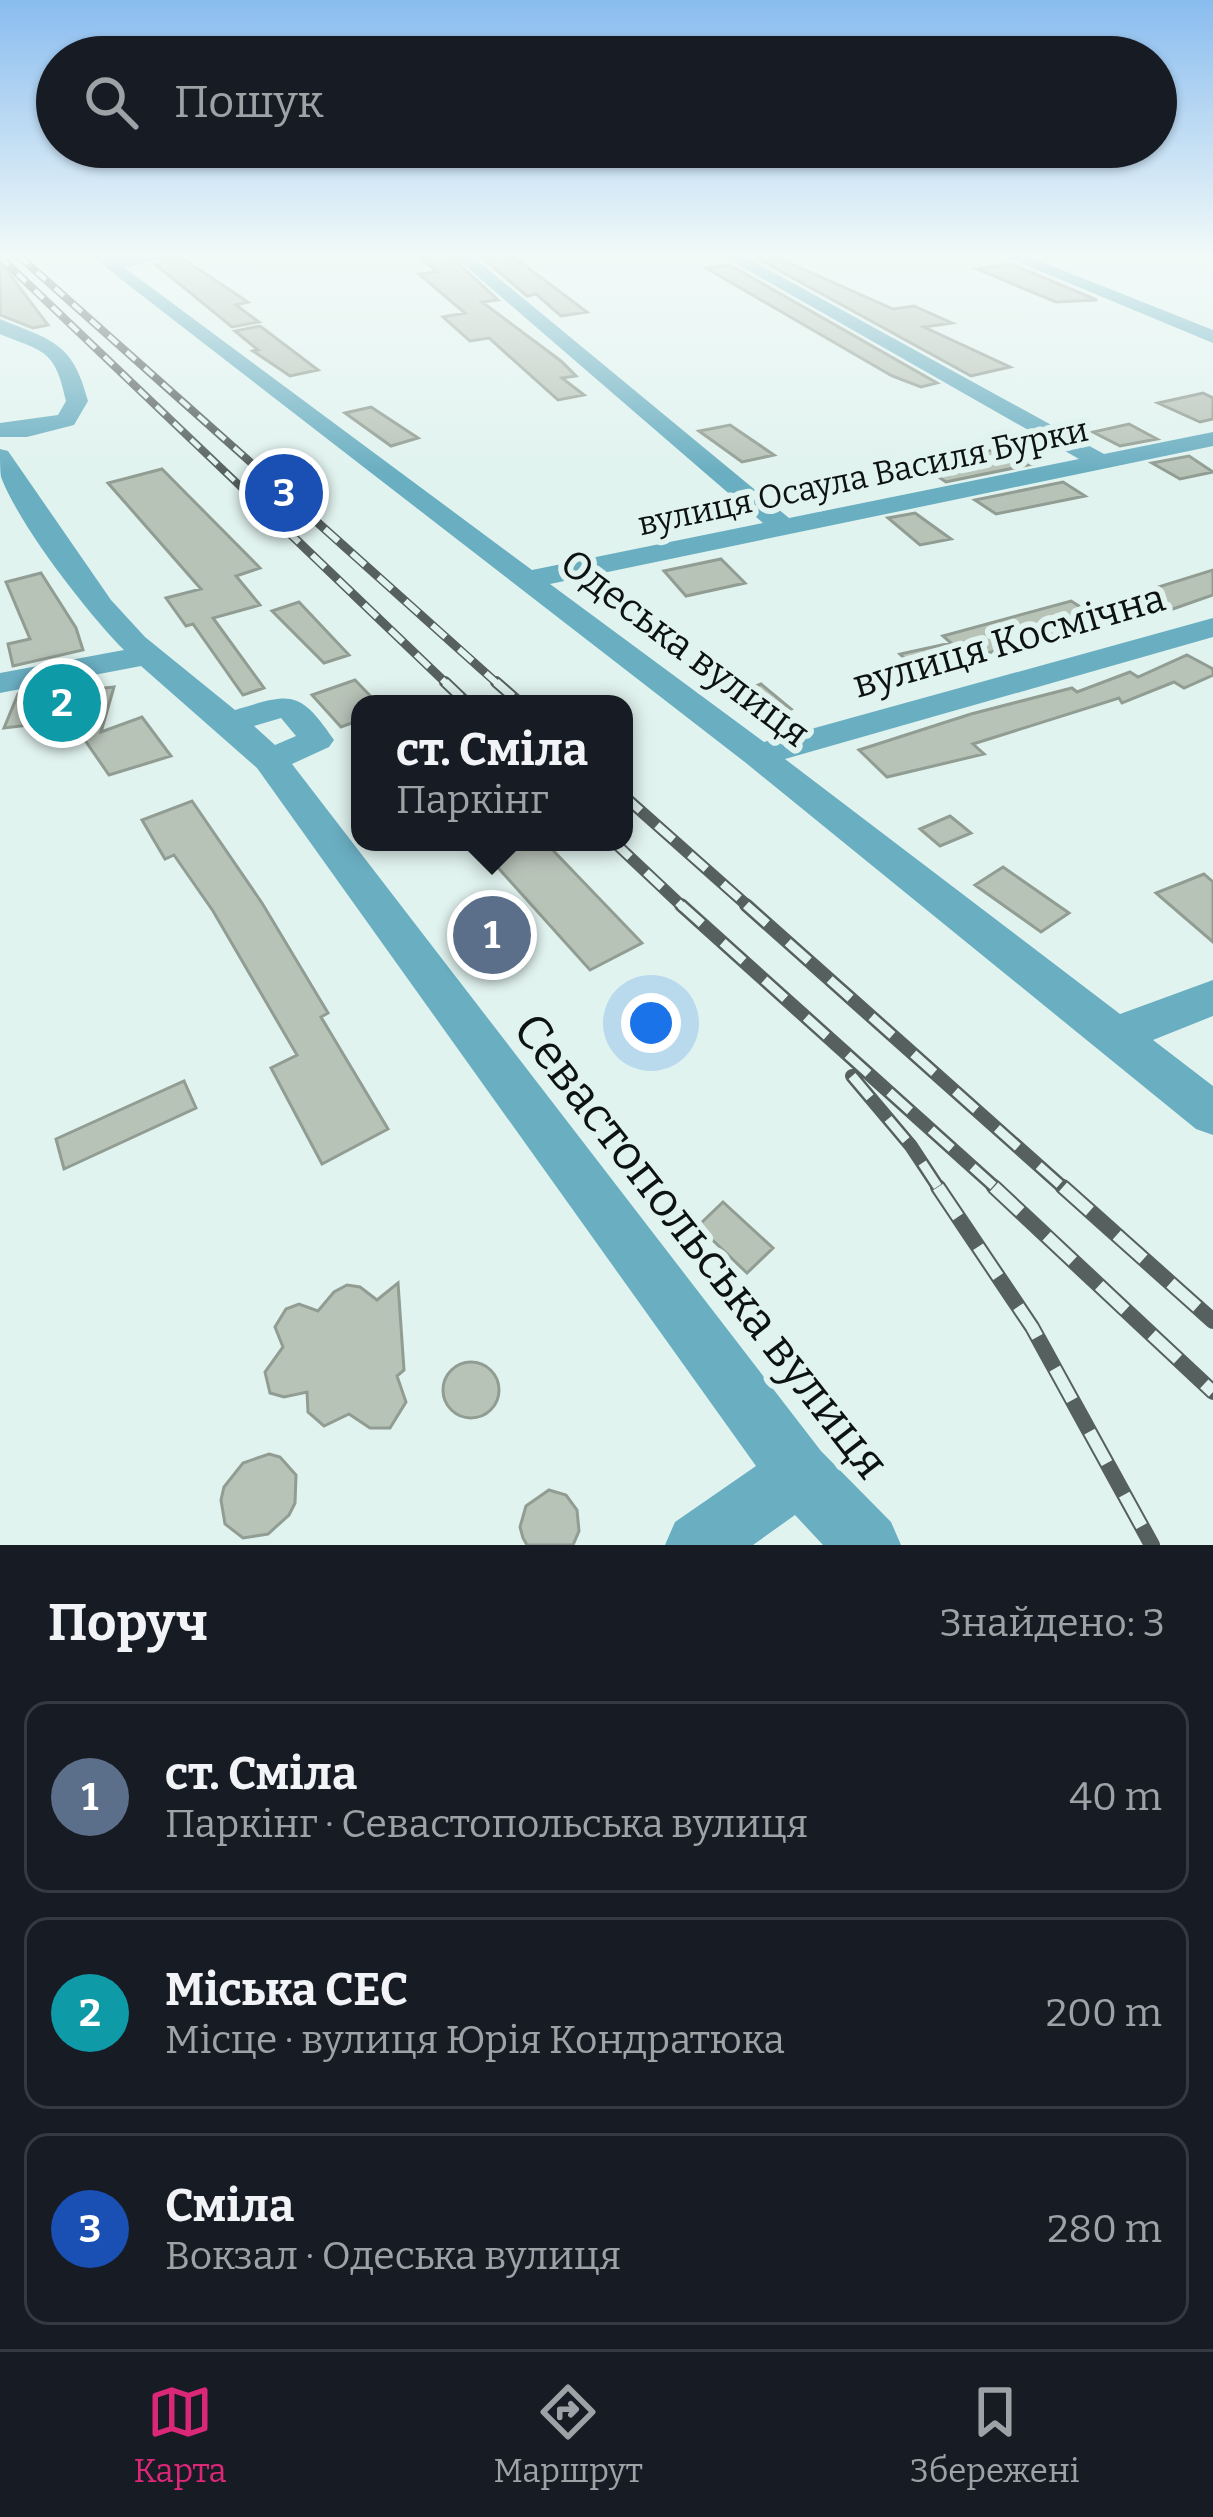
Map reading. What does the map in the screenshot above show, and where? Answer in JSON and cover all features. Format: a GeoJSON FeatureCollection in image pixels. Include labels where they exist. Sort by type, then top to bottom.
{"type":"FeatureCollection","features":[{"type":"Feature","properties":{"kind":"street"},"geometry":{"type":"LineString","coordinates":[[0,430],[27,430],[66,419],[77,400],[71,371],[50,345],[3,328]]}},
{"type":"Feature","properties":{"kind":"street","name":"Одеська вулиця"},"geometry":{"type":"LineString","coordinates":[[194,328],[758,755],[1213,1114]]}},
{"type":"Feature","properties":{"kind":"street"},"geometry":{"type":"LineString","coordinates":[[547,328],[782,526]]}},
{"type":"Feature","properties":{"kind":"street"},"geometry":{"type":"LineString","coordinates":[[860,328],[1101,462]]}},
{"type":"Feature","properties":{"kind":"street","name":"вулиця Осаула Василя Бурки"},"geometry":{"type":"LineString","coordinates":[[526,580],[1213,439]]}},
{"type":"Feature","properties":{"kind":"street","name":"Севастопольська вулиця"},"geometry":{"type":"LineString","coordinates":[[0,456],[14,503],[114,623],[233,722],[270,760],[799,1473],[868,1545]]}},
{"type":"Feature","properties":{"kind":"street","name":"вулиця Космічна"},"geometry":{"type":"LineString","coordinates":[[758,755],[1213,626]]}},
{"type":"Feature","properties":{"kind":"street"},"geometry":{"type":"LineString","coordinates":[[0,682],[150,655]]}},
{"type":"Feature","properties":{"kind":"street"},"geometry":{"type":"LineString","coordinates":[[1117,1035],[1213,997]]}},
{"type":"Feature","properties":{"kind":"street"},"geometry":{"type":"LineString","coordinates":[[698,1545],[799,1473]]}},
{"type":"Feature","properties":{"kind":"building"},"geometry":{"type":"Polygon","coordinates":[[[263,328],[318,370],[290,376],[253,351],[258,350],[235,331],[263,328]]]}},
{"type":"Feature","properties":{"kind":"building"},"geometry":{"type":"Polygon","coordinates":[[[455,328],[517,328],[561,361],[576,376],[562,378],[584,395],[558,400],[489,338],[470,341],[455,328]]]}},
{"type":"Feature","properties":{"kind":"building"},"geometry":{"type":"Polygon","coordinates":[[[810,328],[841,328],[937,383],[921,387],[892,376],[810,328]]]}},
{"type":"Feature","properties":{"kind":"building"},"geometry":{"type":"Polygon","coordinates":[[[884,328],[926,328],[1010,367],[971,376],[884,328]]]}},
{"type":"Feature","properties":{"kind":"building"},"geometry":{"type":"Polygon","coordinates":[[[1203,393],[1213,398],[1213,419],[1200,422],[1158,403],[1203,393]]]}},
{"type":"Feature","properties":{"kind":"building"},"geometry":{"type":"Polygon","coordinates":[[[371,407],[418,438],[391,446],[345,413],[371,407]]]}},
{"type":"Feature","properties":{"kind":"building"},"geometry":{"type":"Polygon","coordinates":[[[1129,424],[1157,439],[1120,446],[1093,432],[1129,424]]]}},
{"type":"Feature","properties":{"kind":"building"},"geometry":{"type":"Polygon","coordinates":[[[730,425],[774,455],[742,462],[699,431],[730,425]]]}},
{"type":"Feature","properties":{"kind":"building"},"geometry":{"type":"Polygon","coordinates":[[[1006,447],[1033,464],[946,482],[922,466],[1006,447]]]}},
{"type":"Feature","properties":{"kind":"building"},"geometry":{"type":"Polygon","coordinates":[[[1189,456],[1213,472],[1180,479],[1152,463],[1189,456]]]}},
{"type":"Feature","properties":{"kind":"building"},"geometry":{"type":"Polygon","coordinates":[[[162,469],[260,568],[236,576],[260,605],[213,618],[264,688],[243,695],[193,624],[186,626],[166,598],[201,589],[108,483],[162,469]]]}},
{"type":"Feature","properties":{"kind":"building"},"geometry":{"type":"Polygon","coordinates":[[[1063,482],[1085,496],[996,514],[975,500],[1063,482]]]}},
{"type":"Feature","properties":{"kind":"building"},"geometry":{"type":"Polygon","coordinates":[[[915,513],[951,539],[920,545],[888,518],[915,513]]]}},
{"type":"Feature","properties":{"kind":"building"},"geometry":{"type":"Polygon","coordinates":[[[721,559],[745,583],[686,596],[664,571],[721,559]]]}},
{"type":"Feature","properties":{"kind":"building"},"geometry":{"type":"Polygon","coordinates":[[[1213,570],[1213,595],[1170,610],[1144,613],[1120,599],[1213,570]]]}},
{"type":"Feature","properties":{"kind":"building"},"geometry":{"type":"Polygon","coordinates":[[[41,573],[76,628],[83,650],[13,666],[8,644],[30,639],[6,582],[41,573]]]}},
{"type":"Feature","properties":{"kind":"building"},"geometry":{"type":"Polygon","coordinates":[[[1071,601],[1103,621],[1007,652],[1003,649],[919,672],[900,654],[951,643],[943,636],[1071,601]]]}},
{"type":"Feature","properties":{"kind":"building"},"geometry":{"type":"Polygon","coordinates":[[[299,602],[349,655],[324,663],[272,611],[299,602]]]}},
{"type":"Feature","properties":{"kind":"building"},"geometry":{"type":"Polygon","coordinates":[[[1187,655],[1213,669],[1213,675],[1184,688],[1174,682],[1122,703],[1119,698],[973,744],[984,754],[887,777],[859,750],[971,714],[1072,688],[1077,692],[1130,672],[1138,677],[1187,655]]]}},
{"type":"Feature","properties":{"kind":"building"},"geometry":{"type":"Polygon","coordinates":[[[355,680],[369,695],[351,695],[351,723],[341,727],[312,695],[355,680]]]}},
{"type":"Feature","properties":{"kind":"building"},"geometry":{"type":"Polygon","coordinates":[[[84,681],[87,690],[114,687],[101,732],[142,717],[171,756],[109,775],[71,720],[4,728],[18,694],[84,681]]]}},
{"type":"Feature","properties":{"kind":"building"},"geometry":{"type":"Polygon","coordinates":[[[761,684],[791,709],[761,720],[732,695],[761,684]]]}},
{"type":"Feature","properties":{"kind":"building"},"geometry":{"type":"Polygon","coordinates":[[[192,801],[262,903],[328,1013],[321,1017],[388,1129],[322,1164],[271,1068],[297,1055],[213,911],[174,855],[165,859],[142,820],[192,801]]]}},
{"type":"Feature","properties":{"kind":"building"},"geometry":{"type":"Polygon","coordinates":[[[950,816],[971,833],[940,846],[920,829],[950,816]]]}},
{"type":"Feature","properties":{"kind":"building"},"geometry":{"type":"Polygon","coordinates":[[[483,851],[554,851],[642,943],[590,970],[483,851]]]}},
{"type":"Feature","properties":{"kind":"building"},"geometry":{"type":"Polygon","coordinates":[[[1003,867],[1069,913],[1041,932],[975,885],[1003,867]]]}},
{"type":"Feature","properties":{"kind":"building"},"geometry":{"type":"Polygon","coordinates":[[[1204,874],[1213,882],[1213,942],[1156,893],[1204,874]]]}},
{"type":"Feature","properties":{"kind":"building"},"geometry":{"type":"Polygon","coordinates":[[[184,1081],[196,1108],[64,1169],[56,1139],[184,1081]]]}},
{"type":"Feature","properties":{"kind":"building"},"geometry":{"type":"Polygon","coordinates":[[[723,1202],[773,1248],[747,1273],[698,1226],[723,1202]]]}},
{"type":"Feature","properties":{"kind":"building"},"geometry":{"type":"Polygon","coordinates":[[[398,1283],[404,1370],[397,1376],[406,1402],[390,1428],[370,1428],[349,1414],[324,1426],[308,1412],[307,1392],[284,1397],[270,1393],[265,1372],[283,1347],[275,1327],[286,1309],[299,1304],[318,1311],[347,1285],[360,1287],[377,1300],[398,1283]]]}},
{"type":"Feature","properties":{"kind":"building"},"geometry":{"type":"Polygon","coordinates":[[[471,1362],[491,1370],[499,1390],[491,1410],[471,1418],[451,1410],[443,1390],[451,1370],[471,1362]]]}},
{"type":"Feature","properties":{"kind":"building"},"geometry":{"type":"Polygon","coordinates":[[[269,1454],[280,1457],[296,1475],[295,1503],[268,1534],[243,1538],[225,1524],[224,1487],[243,1463],[269,1454]]]}},
{"type":"Feature","properties":{"kind":"building"},"geometry":{"type":"Polygon","coordinates":[[[549,1490],[566,1495],[577,1510],[579,1531],[573,1545],[527,1545],[523,1538],[520,1527],[526,1506],[549,1490]]]}},
{"type":"Feature","properties":{"kind":"railway"},"geometry":{"type":"LineString","coordinates":[[74,328],[263,508]]}},
{"type":"Feature","properties":{"kind":"railway"},"geometry":{"type":"LineString","coordinates":[[100,328],[302,508]]}},
{"type":"Feature","properties":{"kind":"railway"},"geometry":{"type":"LineString","coordinates":[[260,505],[448,685]]}},
{"type":"Feature","properties":{"kind":"railway"},"geometry":{"type":"LineString","coordinates":[[298,505],[499,685]]}},
{"type":"Feature","properties":{"kind":"railway"},"geometry":{"type":"LineString","coordinates":[[445,682],[459,695]]}},
{"type":"Feature","properties":{"kind":"railway"},"geometry":{"type":"LineString","coordinates":[[496,682],[511,695]]}},
{"type":"Feature","properties":{"kind":"railway"},"geometry":{"type":"LineString","coordinates":[[633,804],[750,908]]}},
{"type":"Feature","properties":{"kind":"railway"},"geometry":{"type":"LineString","coordinates":[[624,851],[684,908]]}},
{"type":"Feature","properties":{"kind":"railway"},"geometry":{"type":"LineString","coordinates":[[681,905],[998,1190]]}},
{"type":"Feature","properties":{"kind":"railway"},"geometry":{"type":"LineString","coordinates":[[746,905],[1066,1190]]}},
{"type":"Feature","properties":{"kind":"railway"},"geometry":{"type":"LineString","coordinates":[[852,1076],[911,1146],[939,1189]]}},
{"type":"Feature","properties":{"kind":"railway"},"geometry":{"type":"LineString","coordinates":[[994,1187],[1213,1392]]}},
{"type":"Feature","properties":{"kind":"railway"},"geometry":{"type":"LineString","coordinates":[[1063,1187],[1213,1321]]}},
{"type":"Feature","properties":{"kind":"railway"},"geometry":{"type":"LineString","coordinates":[[939,1189],[1032,1327],[1152,1545]]}},
{"type":"Feature","properties":{"kind":"place","name":"Сміла"},"geometry":{"type":"Point","coordinates":[284,493]}},
{"type":"Feature","properties":{"kind":"place","name":"Міська СЕС"},"geometry":{"type":"Point","coordinates":[62,703]}},
{"type":"Feature","properties":{"kind":"place","name":"ст. Сміла"},"geometry":{"type":"Point","coordinates":[492,935]}}]}
